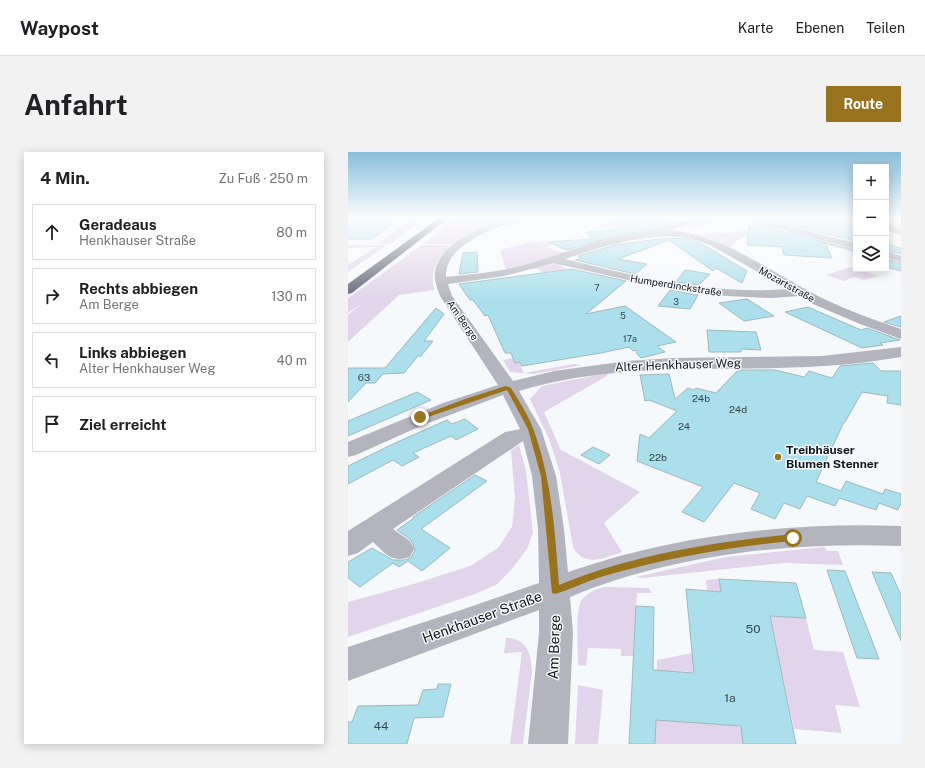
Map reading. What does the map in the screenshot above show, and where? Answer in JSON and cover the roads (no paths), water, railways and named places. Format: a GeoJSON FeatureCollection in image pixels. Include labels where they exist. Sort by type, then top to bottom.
{"type":"FeatureCollection","features":[{"type":"Feature","properties":{"kind":"highway"},"geometry":{"type":"LineString","coordinates":[[348,280],[395,246]]}},
{"type":"Feature","properties":{"kind":"highway"},"geometry":{"type":"LineString","coordinates":[[348,290],[408,246]]}},
{"type":"Feature","properties":{"kind":"street"},"geometry":{"type":"LineString","coordinates":[[441,281],[441,269],[445,259],[458,246]]}},
{"type":"Feature","properties":{"kind":"street","name":"Mozartstraße"},"geometry":{"type":"LineString","coordinates":[[441,281],[497,274],[598,246]]}},
{"type":"Feature","properties":{"kind":"street","name":"Mozartstraße"},"geometry":{"type":"LineString","coordinates":[[717,246],[835,309],[901,334]]}},
{"type":"Feature","properties":{"kind":"street"},"geometry":{"type":"LineString","coordinates":[[889,255],[901,259]]}},
{"type":"Feature","properties":{"kind":"street","name":"Humperdinckstraße"},"geometry":{"type":"LineString","coordinates":[[553,259],[629,278],[707,290],[754,295],[778,295],[802,292]]}},
{"type":"Feature","properties":{"kind":"street","name":"Am Berge"},"geometry":{"type":"LineString","coordinates":[[441,281],[446,296],[508,388],[532,432],[544,476],[551,529],[555,591],[556,640],[548,744]]}},
{"type":"Feature","properties":{"kind":"street","name":"Alter Henkhauser Weg"},"geometry":{"type":"LineString","coordinates":[[348,450],[420,417],[470,399],[572,372],[663,363],[810,362],[861,358],[901,352]]}},
{"type":"Feature","properties":{"kind":"street"},"geometry":{"type":"LineString","coordinates":[[348,545],[513,437],[532,432]]}},
{"type":"Feature","properties":{"kind":"street"},"geometry":{"type":"LineString","coordinates":[[373,528],[400,549]]}},
{"type":"Feature","properties":{"kind":"street","name":"Henkhauser Straße"},"geometry":{"type":"LineString","coordinates":[[348,664],[555,591],[584,578],[681,553],[716,547],[793,538],[840,535],[901,536]]}},
{"type":"Feature","properties":{"kind":"place","name":"Treibhäuser Blumen Stenner"},"geometry":{"type":"Point","coordinates":[778,457]}}]}
